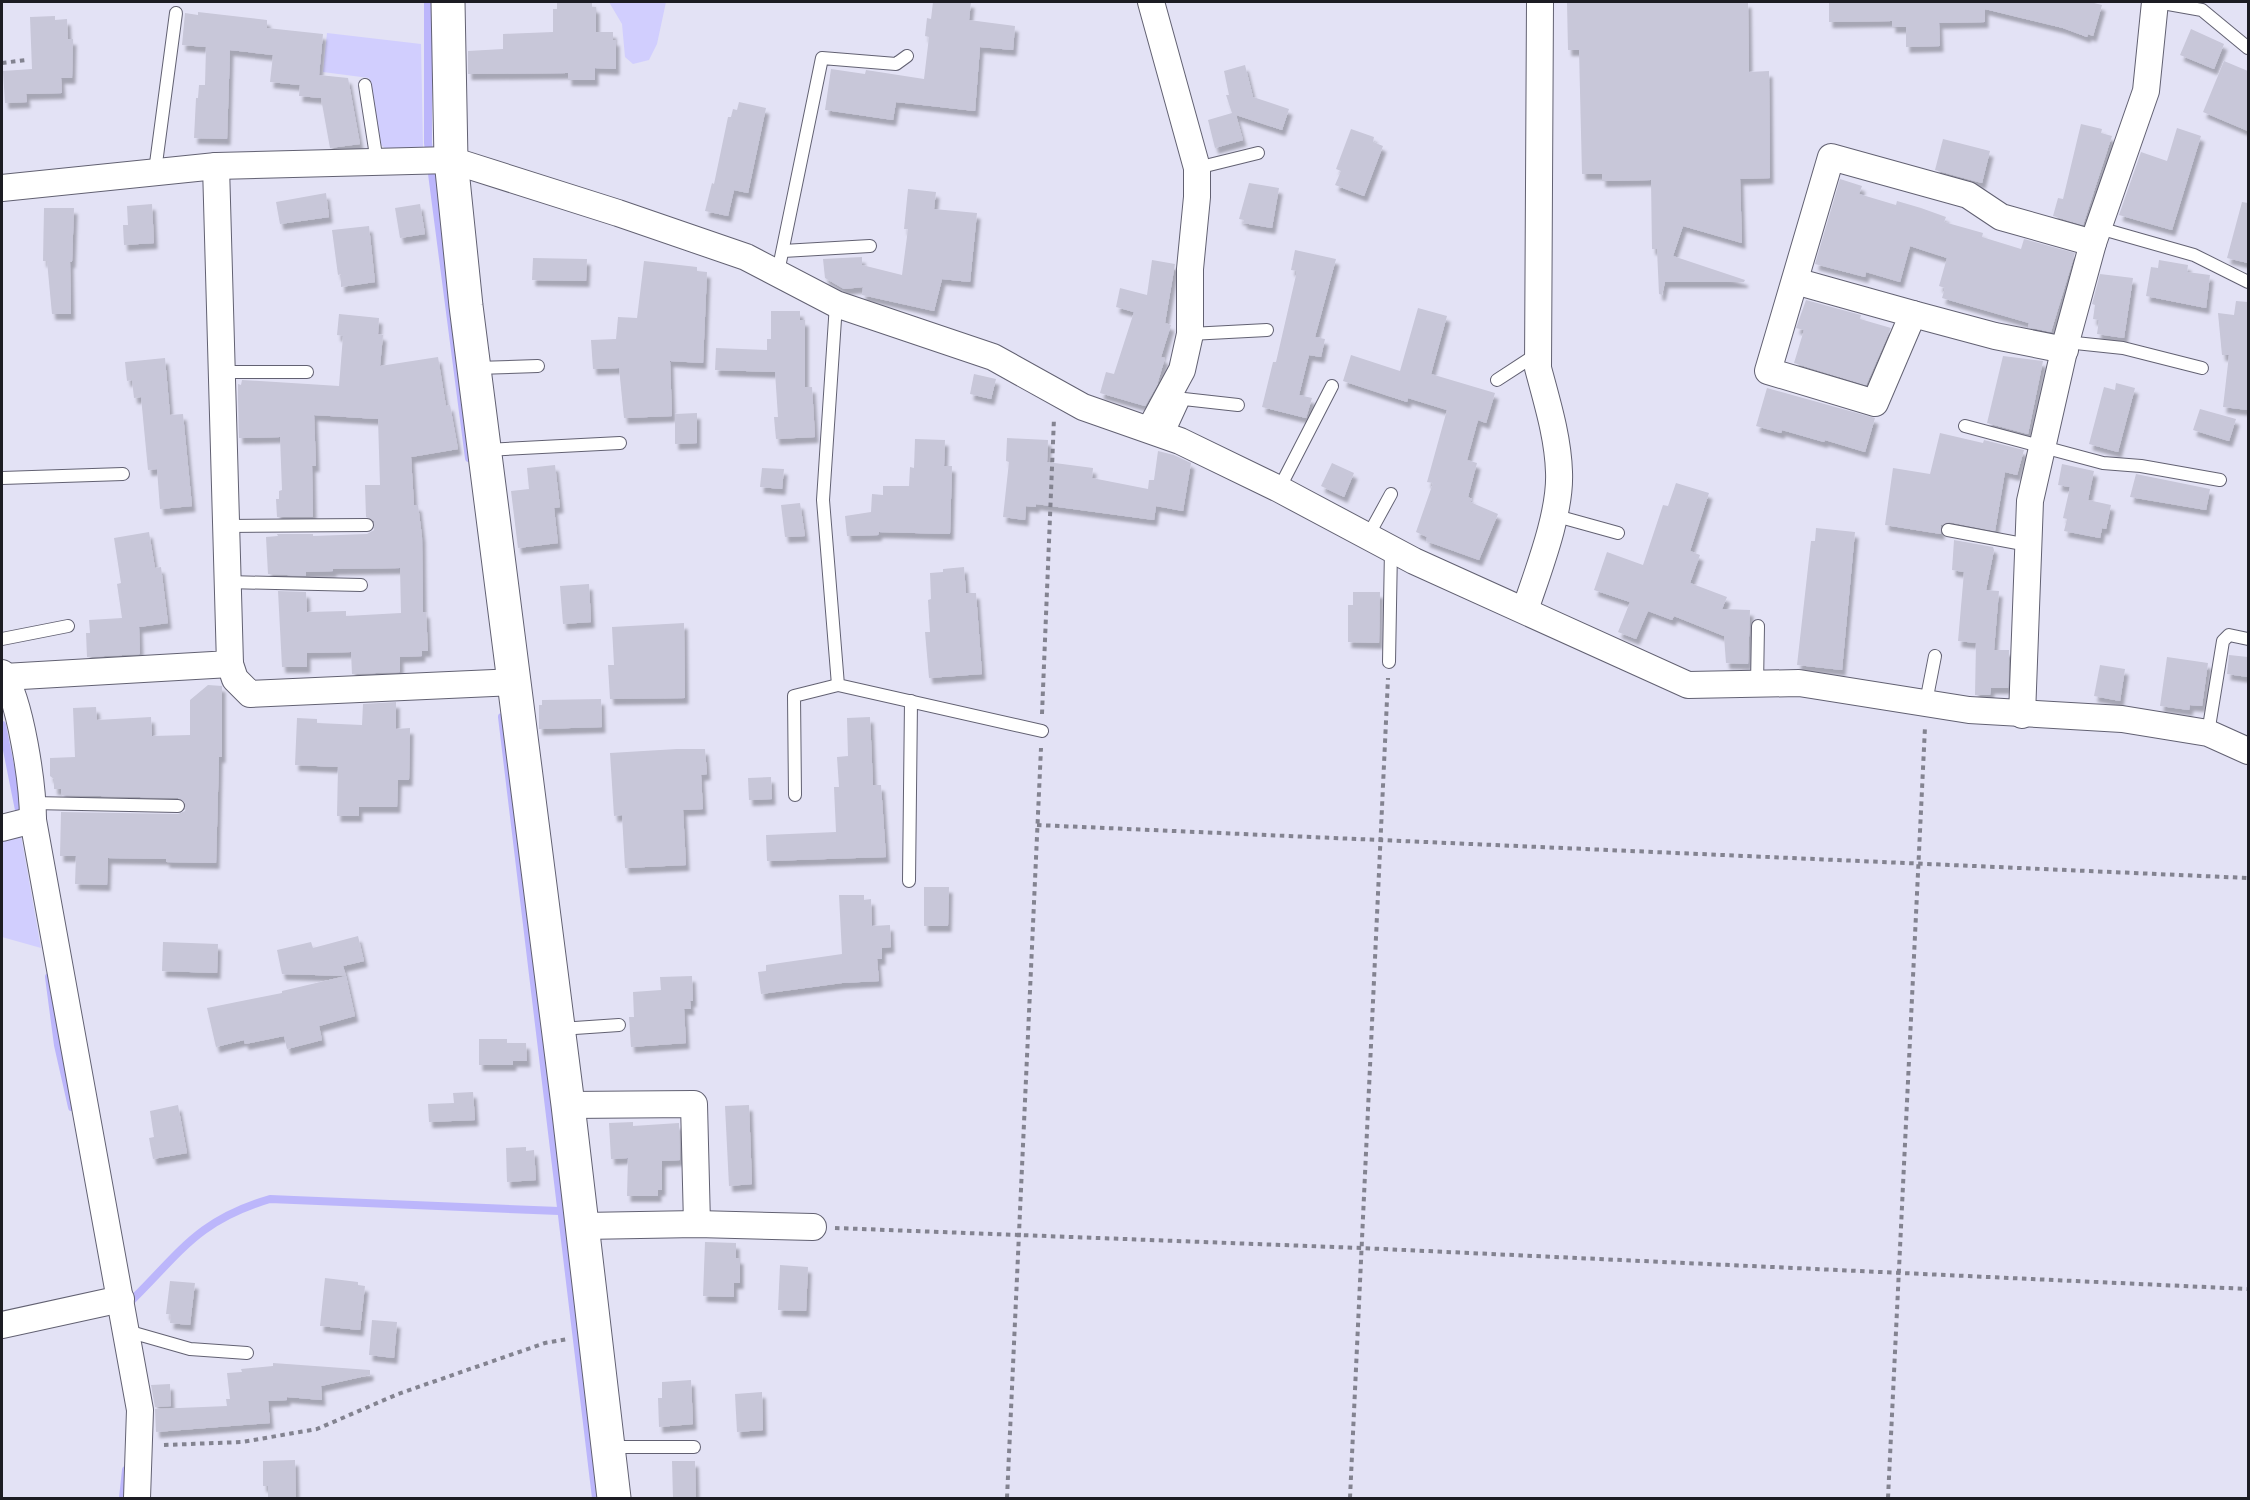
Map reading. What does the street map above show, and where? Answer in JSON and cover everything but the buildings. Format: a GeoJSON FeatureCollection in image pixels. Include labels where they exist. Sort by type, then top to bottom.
{"type":"FeatureCollection","features":[{"type":"Feature","properties":{"kind":"street"},"geometry":{"type":"LineString","coordinates":[[448,2],[451,160],[474,368],[568,1105],[614,1498]]}},
{"type":"Feature","properties":{"kind":"street"},"geometry":{"type":"LineString","coordinates":[[1151,2],[1197,168],[1197,197],[1190,269],[1190,334],[1182,370],[1158,432]]}},
{"type":"Feature","properties":{"kind":"street"},"geometry":{"type":"LineString","coordinates":[[1525,610],[1549,538],[1560,473],[1553,426],[1538,368],[1540,2]]}},
{"type":"Feature","properties":{"kind":"street"},"geometry":{"type":"LineString","coordinates":[[2022,715],[2030,501],[2065,346],[2096,236],[2146,91],[2156,2]]}},
{"type":"Feature","properties":{"kind":"street"},"geometry":{"type":"LineString","coordinates":[[1913,314],[1875,403],[1768,371],[1831,157],[1968,195],[2001,217],[2096,236]]}},
{"type":"Feature","properties":{"kind":"street"},"geometry":{"type":"LineString","coordinates":[[2,188],[216,166],[451,160],[629,216],[746,257],[781,261],[836,304],[993,357],[1055,394],[1083,407],[1158,432],[1279,489],[1391,549],[1613,653],[1688,685],[1757,685],[1799,682],[1969,710],[2022,715],[2122,719],[2208,733],[2248,751]]}},
{"type":"Feature","properties":{"kind":"street"},"geometry":{"type":"LineString","coordinates":[[216,166],[230,664],[235,679],[250,694],[515,682]]}},
{"type":"Feature","properties":{"kind":"street"},"geometry":{"type":"LineString","coordinates":[[1795,281],[1995,336],[2065,346]]}},
{"type":"Feature","properties":{"kind":"street"},"geometry":{"type":"LineString","coordinates":[[137,1498],[140,1410],[33,811],[18,715],[3,675],[230,664]]}},
{"type":"Feature","properties":{"kind":"street"},"geometry":{"type":"LineString","coordinates":[[2,828],[33,811]]}},
{"type":"Feature","properties":{"kind":"street"},"geometry":{"type":"LineString","coordinates":[[568,1105],[694,1104],[697,1224]]}},
{"type":"Feature","properties":{"kind":"street"},"geometry":{"type":"LineString","coordinates":[[582,1226],[697,1224],[813,1227]]}},
{"type":"Feature","properties":{"kind":"street"},"geometry":{"type":"LineString","coordinates":[[2,1325],[121,1299]]}},
{"type":"Feature","properties":{"kind":"lane"},"geometry":{"type":"LineString","coordinates":[[2156,2],[2202,10],[2248,48]]}},
{"type":"Feature","properties":{"kind":"lane"},"geometry":{"type":"LineString","coordinates":[[155,171],[176,13]]}},
{"type":"Feature","properties":{"kind":"lane"},"geometry":{"type":"LineString","coordinates":[[870,246],[781,261],[822,58],[897,64],[907,56]]}},
{"type":"Feature","properties":{"kind":"lane"},"geometry":{"type":"LineString","coordinates":[[365,84],[377,162]]}},
{"type":"Feature","properties":{"kind":"lane"},"geometry":{"type":"LineString","coordinates":[[1197,168],[1258,153]]}},
{"type":"Feature","properties":{"kind":"lane"},"geometry":{"type":"LineString","coordinates":[[2096,236],[2194,255],[2248,282]]}},
{"type":"Feature","properties":{"kind":"lane"},"geometry":{"type":"LineString","coordinates":[[836,304],[823,500],[838,685]]}},
{"type":"Feature","properties":{"kind":"lane"},"geometry":{"type":"LineString","coordinates":[[1190,334],[1267,330]]}},
{"type":"Feature","properties":{"kind":"lane"},"geometry":{"type":"LineString","coordinates":[[2065,346],[2123,348],[2202,368]]}},
{"type":"Feature","properties":{"kind":"lane"},"geometry":{"type":"LineString","coordinates":[[1497,380],[1538,353]]}},
{"type":"Feature","properties":{"kind":"lane"},"geometry":{"type":"LineString","coordinates":[[474,368],[538,366]]}},
{"type":"Feature","properties":{"kind":"lane"},"geometry":{"type":"LineString","coordinates":[[222,372],[307,372]]}},
{"type":"Feature","properties":{"kind":"lane"},"geometry":{"type":"LineString","coordinates":[[1279,489],[1332,386]]}},
{"type":"Feature","properties":{"kind":"lane"},"geometry":{"type":"LineString","coordinates":[[1158,432],[1184,399],[1238,405]]}},
{"type":"Feature","properties":{"kind":"lane"},"geometry":{"type":"LineString","coordinates":[[1965,426],[2042,448],[2103,462],[2141,466],[2220,480]]}},
{"type":"Feature","properties":{"kind":"lane"},"geometry":{"type":"LineString","coordinates":[[485,450],[620,443]]}},
{"type":"Feature","properties":{"kind":"lane"},"geometry":{"type":"LineString","coordinates":[[2,478],[123,474]]}},
{"type":"Feature","properties":{"kind":"lane"},"geometry":{"type":"LineString","coordinates":[[1368,536],[1391,494]]}},
{"type":"Feature","properties":{"kind":"lane"},"geometry":{"type":"LineString","coordinates":[[1553,515],[1618,533]]}},
{"type":"Feature","properties":{"kind":"lane"},"geometry":{"type":"LineString","coordinates":[[226,526],[367,525]]}},
{"type":"Feature","properties":{"kind":"lane"},"geometry":{"type":"LineString","coordinates":[[1948,530],[2028,545]]}},
{"type":"Feature","properties":{"kind":"lane"},"geometry":{"type":"LineString","coordinates":[[1389,662],[1391,549]]}},
{"type":"Feature","properties":{"kind":"lane"},"geometry":{"type":"LineString","coordinates":[[227,582],[362,585]]}},
{"type":"Feature","properties":{"kind":"lane"},"geometry":{"type":"LineString","coordinates":[[2,639],[68,626]]}},
{"type":"Feature","properties":{"kind":"lane"},"geometry":{"type":"LineString","coordinates":[[1757,685],[1758,626]]}},
{"type":"Feature","properties":{"kind":"lane"},"geometry":{"type":"LineString","coordinates":[[2208,733],[2223,641],[2229,635],[2248,639]]}},
{"type":"Feature","properties":{"kind":"lane"},"geometry":{"type":"LineString","coordinates":[[1926,702],[1935,656]]}},
{"type":"Feature","properties":{"kind":"lane"},"geometry":{"type":"LineString","coordinates":[[795,795],[794,696],[838,685],[1042,731]]}},
{"type":"Feature","properties":{"kind":"lane"},"geometry":{"type":"LineString","coordinates":[[909,881],[911,701]]}},
{"type":"Feature","properties":{"kind":"lane"},"geometry":{"type":"LineString","coordinates":[[33,811],[178,806]]}},
{"type":"Feature","properties":{"kind":"lane"},"geometry":{"type":"LineString","coordinates":[[558,1029],[619,1025]]}},
{"type":"Feature","properties":{"kind":"lane"},"geometry":{"type":"LineString","coordinates":[[127,1331],[190,1349],[247,1353]]}},
{"type":"Feature","properties":{"kind":"lane"},"geometry":{"type":"LineString","coordinates":[[608,1448],[694,1447]]}},
{"type":"Feature","properties":{"kind":"path"},"geometry":{"type":"LineString","coordinates":[[2,63],[26,60]]}},
{"type":"Feature","properties":{"kind":"path"},"geometry":{"type":"LineString","coordinates":[[1007,1498],[1055,394]]}},
{"type":"Feature","properties":{"kind":"path"},"geometry":{"type":"LineString","coordinates":[[1350,1498],[1389,662]]}},
{"type":"Feature","properties":{"kind":"path"},"geometry":{"type":"LineString","coordinates":[[1888,1498],[1926,702]]}},
{"type":"Feature","properties":{"kind":"path"},"geometry":{"type":"LineString","coordinates":[[1037,825],[1380,838],[2248,878]]}},
{"type":"Feature","properties":{"kind":"path"},"geometry":{"type":"LineString","coordinates":[[813,1227],[1361,1248],[2248,1289]]}},
{"type":"Feature","properties":{"kind":"path"},"geometry":{"type":"LineString","coordinates":[[139,1445],[242,1442],[317,1429],[398,1394],[545,1343],[595,1336]]}},
{"type":"Feature","properties":{"kind":"shaded area"},"geometry":{"type":"Polygon","coordinates":[[[609,2],[666,2],[657,44],[649,60],[633,64],[625,57],[622,24],[609,2]]]}},
{"type":"Feature","properties":{"kind":"shaded area"},"geometry":{"type":"Polygon","coordinates":[[[327,33],[421,44],[423,147],[386,149],[381,145],[369,78],[323,72],[327,33]]]}},
{"type":"Feature","properties":{"kind":"shaded area"},"geometry":{"type":"Polygon","coordinates":[[[2,835],[21,835],[41,948],[2,937],[2,835]]]}},
{"type":"Feature","properties":{"kind":"waterway"},"geometry":{"type":"LineString","coordinates":[[428,2],[428,143],[469,458]]}},
{"type":"Feature","properties":{"kind":"waterway"},"geometry":{"type":"LineString","coordinates":[[502,717],[596,1498]]}},
{"type":"Feature","properties":{"kind":"waterway"},"geometry":{"type":"LineString","coordinates":[[2,725],[21,820]]}},
{"type":"Feature","properties":{"kind":"waterway"},"geometry":{"type":"LineString","coordinates":[[49,977],[58,1045],[72,1107]]}},
{"type":"Feature","properties":{"kind":"waterway"},"geometry":{"type":"LineString","coordinates":[[126,1306],[205,1229],[244,1208],[270,1199],[559,1211]]}},
{"type":"Feature","properties":{"kind":"waterway"},"geometry":{"type":"LineString","coordinates":[[123,1498],[126,1470]]}}]}
